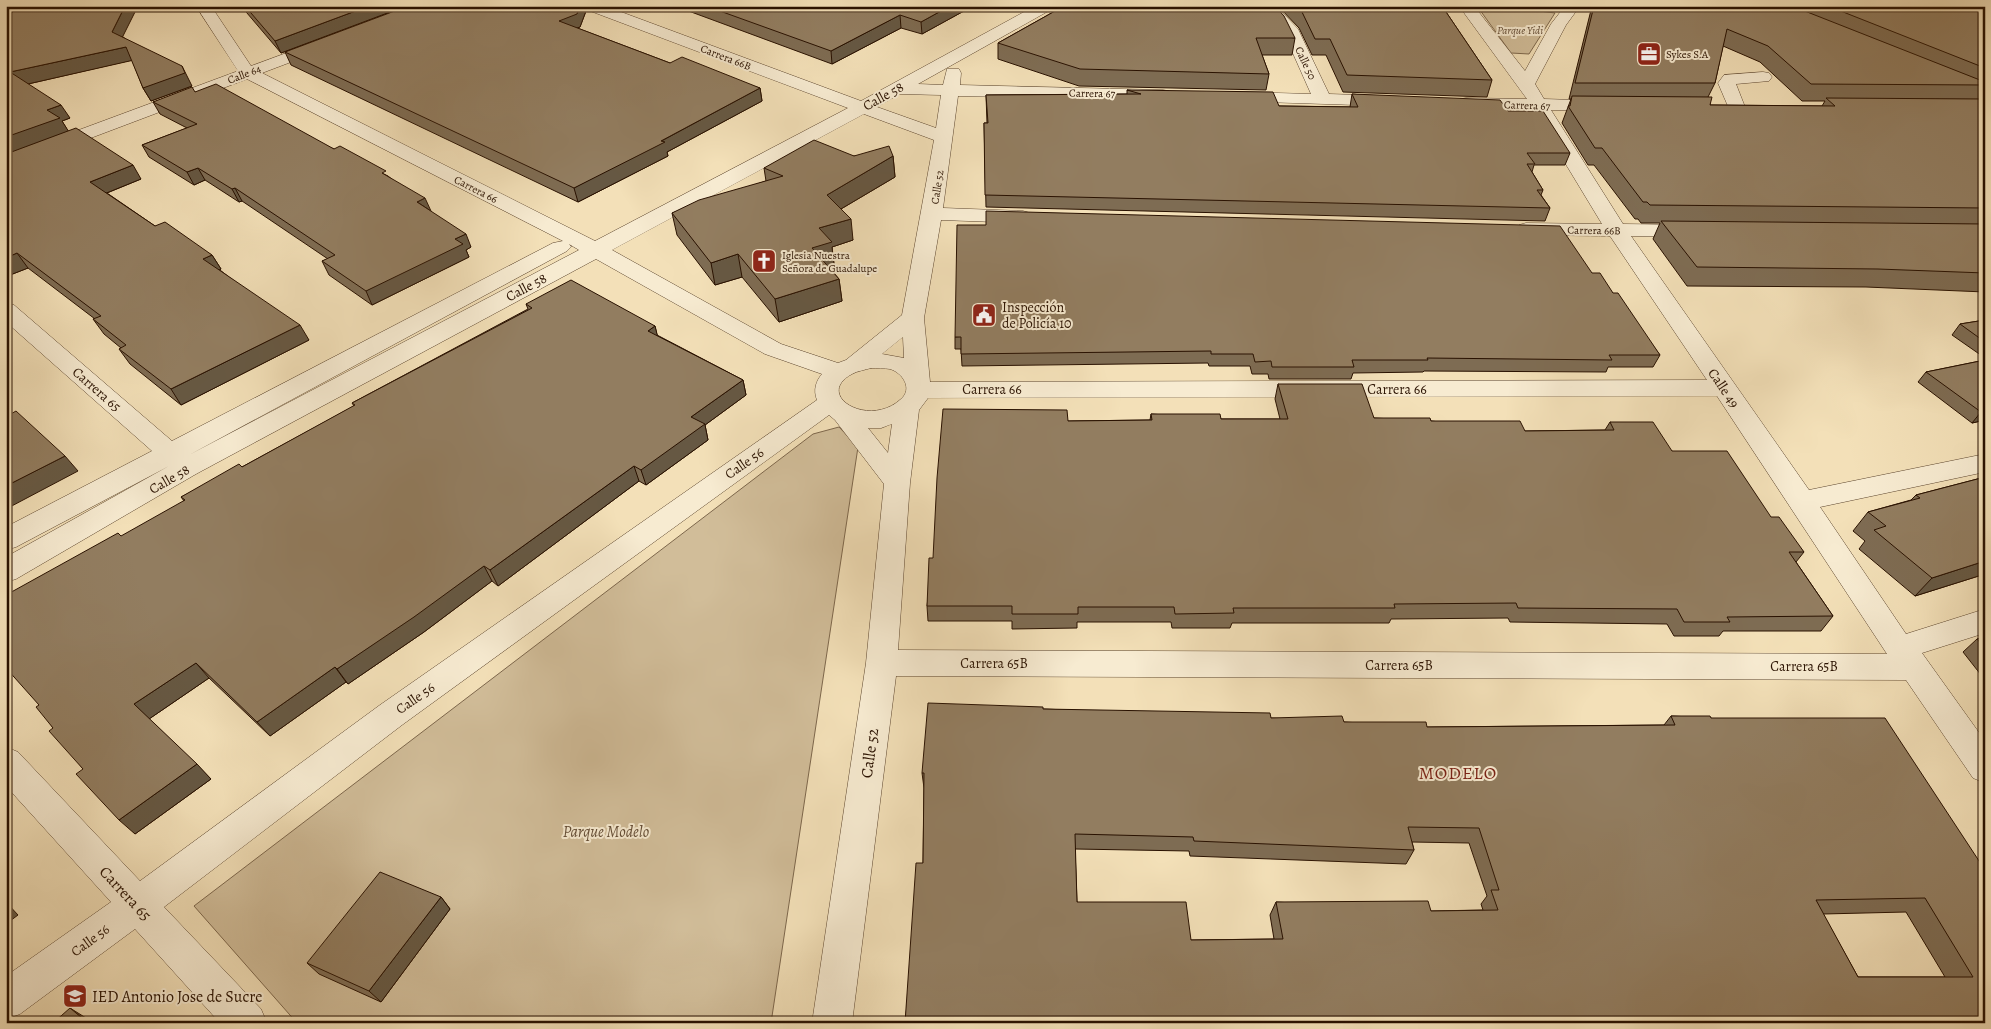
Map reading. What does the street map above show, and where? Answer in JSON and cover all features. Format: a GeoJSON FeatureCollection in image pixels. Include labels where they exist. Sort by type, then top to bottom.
{"type":"FeatureCollection","features":[{"type":"Feature","properties":{"kind":"street","name":"Carrera 66"},"geometry":{"type":"LineString","coordinates":[[203,6],[248,73],[585,245],[774,349],[833,405]]}},
{"type":"Feature","properties":{"kind":"street","name":"Carrera 66B"},"geometry":{"type":"LineString","coordinates":[[590,6],[862,108]]}},
{"type":"Feature","properties":{"kind":"street","name":"Calle 58"},"geometry":{"type":"LineString","coordinates":[[6,540],[179,461],[585,245],[862,108],[1046,6]]}},
{"type":"Feature","properties":{"kind":"street","name":"Calle 50"},"geometry":{"type":"LineString","coordinates":[[1267,6],[1290,29],[1322,98]]}},
{"type":"Feature","properties":{"kind":"street","name":"Calle 49"},"geometry":{"type":"LineString","coordinates":[[1466,6],[1541,106],[1617,231],[1907,657],[1985,768]]}},
{"type":"Feature","properties":{"kind":"street"},"geometry":{"type":"LineString","coordinates":[[1526,84],[1559,24],[1574,6]]}},
{"type":"Feature","properties":{"kind":"street","name":"Calle 64"},"geometry":{"type":"LineString","coordinates":[[6,164],[337,40]]}},
{"type":"Feature","properties":{"kind":"street","name":"Calle 52"},"geometry":{"type":"LineString","coordinates":[[832,1023],[882,663],[897,483],[915,394],[913,318],[932,214],[956,56]]}},
{"type":"Feature","properties":{"kind":"street"},"geometry":{"type":"LineString","coordinates":[[1736,107],[1727,83],[1730,80],[1763,77]]}},
{"type":"Feature","properties":{"kind":"street","name":"Calle 58"},"geometry":{"type":"LineString","coordinates":[[585,245],[860,88]]}},
{"type":"Feature","properties":{"kind":"street","name":"Carrera 67"},"geometry":{"type":"LineString","coordinates":[[860,88],[1175,95]]}},
{"type":"Feature","properties":{"kind":"street"},"geometry":{"type":"LineString","coordinates":[[1224,96],[1402,101]]}},
{"type":"Feature","properties":{"kind":"street","name":"Carrera 67"},"geometry":{"type":"LineString","coordinates":[[1451,103],[1619,106]]}},
{"type":"Feature","properties":{"kind":"street"},"geometry":{"type":"LineString","coordinates":[[1717,107],[1756,107]]}},
{"type":"Feature","properties":{"kind":"street"},"geometry":{"type":"LineString","coordinates":[[862,108],[944,137]]}},
{"type":"Feature","properties":{"kind":"street"},"geometry":{"type":"LineString","coordinates":[[932,214],[1042,217]]}},
{"type":"Feature","properties":{"kind":"street","name":"Carrera 66B"},"geometry":{"type":"LineString","coordinates":[[1508,228],[1716,232]]}},
{"type":"Feature","properties":{"kind":"street","name":"Carrera 65"},"geometry":{"type":"LineString","coordinates":[[6,310],[179,461]]}},
{"type":"Feature","properties":{"kind":"street"},"geometry":{"type":"LineString","coordinates":[[897,483],[833,405],[826,388],[830,379],[913,318]]}},
{"type":"Feature","properties":{"kind":"street","name":"Carrera 66"},"geometry":{"type":"LineString","coordinates":[[774,349],[847,367]]}},
{"type":"Feature","properties":{"kind":"street"},"geometry":{"type":"LineString","coordinates":[[833,405],[864,420],[883,418],[896,415],[915,394],[914,375],[895,363],[882,361],[847,367]]}},
{"type":"Feature","properties":{"kind":"street","name":"Carrera 66"},"geometry":{"type":"LineString","coordinates":[[915,394],[1725,388]]}},
{"type":"Feature","properties":{"kind":"street","name":"Calle 56"},"geometry":{"type":"LineString","coordinates":[[6,1000],[137,905],[391,715],[833,405]]}},
{"type":"Feature","properties":{"kind":"street","name":"Calle 58"},"geometry":{"type":"LineString","coordinates":[[6,571],[179,461]]}},
{"type":"Feature","properties":{"kind":"street"},"geometry":{"type":"LineString","coordinates":[[1802,501],[1985,463]]}},
{"type":"Feature","properties":{"kind":"street","name":"Carrera 65B"},"geometry":{"type":"LineString","coordinates":[[882,663],[1907,657],[1985,621]]}},
{"type":"Feature","properties":{"kind":"street","name":"Carrera 65"},"geometry":{"type":"LineString","coordinates":[[6,762],[248,1023]]}},
{"type":"Feature","properties":{"kind":"green space","name":"Parque Yidi"},"geometry":{"type":"Polygon","coordinates":[[[1477,6],[1500,6],[1555,13],[1529,54],[1511,53],[1477,6]]]}},
{"type":"Feature","properties":{"kind":"green space","name":"Parque Modelo"},"geometry":{"type":"Polygon","coordinates":[[[839,427],[858,447],[771,1023],[297,1023],[194,906],[813,434],[839,427]]]}},
{"type":"Feature","properties":{"kind":"building"},"geometry":{"type":"Polygon","coordinates":[[[6,6],[125,6],[112,32],[182,66],[185,73],[143,88],[126,47],[10,72],[61,105],[47,110],[60,118],[6,137],[6,6]]]}},
{"type":"Feature","properties":{"kind":"building"},"geometry":{"type":"Polygon","coordinates":[[[245,6],[369,6],[275,41],[245,6]]]}},
{"type":"Feature","properties":{"kind":"building"},"geometry":{"type":"Polygon","coordinates":[[[408,6],[580,6],[577,14],[559,21],[670,63],[682,57],[760,88],[661,141],[665,142],[574,188],[285,52],[408,6]]]}},
{"type":"Feature","properties":{"kind":"building"},"geometry":{"type":"Polygon","coordinates":[[[706,6],[950,6],[921,22],[900,15],[831,51],[706,6]]]}},
{"type":"Feature","properties":{"kind":"building"},"geometry":{"type":"Polygon","coordinates":[[[1064,6],[1275,6],[1284,16],[1295,38],[1256,38],[1269,74],[1080,69],[998,43],[1064,6]]]}},
{"type":"Feature","properties":{"kind":"building"},"geometry":{"type":"Polygon","coordinates":[[[1297,6],[1442,6],[1492,80],[1347,75],[1330,39],[1315,39],[1302,12],[1297,6]]]}},
{"type":"Feature","properties":{"kind":"building","name":"Sykes S.A"},"geometry":{"type":"Polygon","coordinates":[[[1594,6],[1792,6],[1985,82],[1985,85],[1811,84],[1768,46],[1727,29],[1715,83],[1575,83],[1594,6]]]}},
{"type":"Feature","properties":{"kind":"building"},"geometry":{"type":"Polygon","coordinates":[[[1828,6],[1985,6],[1985,68],[1828,6]]]}},
{"type":"Feature","properties":{"kind":"building"},"geometry":{"type":"Polygon","coordinates":[[[216,84],[334,149],[340,146],[386,171],[382,173],[425,198],[417,202],[466,234],[455,239],[463,244],[366,291],[322,261],[335,255],[235,188],[232,189],[198,168],[187,172],[142,145],[197,124],[153,102],[192,87],[195,92],[216,84]]]}},
{"type":"Feature","properties":{"kind":"building"},"geometry":{"type":"Polygon","coordinates":[[[1127,90],[1273,92],[1279,106],[1358,107],[1352,94],[1500,100],[1508,111],[1543,111],[1570,153],[1527,153],[1535,164],[1527,164],[1543,190],[1537,190],[1550,208],[985,195],[984,123],[988,123],[986,95],[1141,94],[1127,90]]]}},
{"type":"Feature","properties":{"kind":"building"},"geometry":{"type":"Polygon","coordinates":[[[1572,96],[1712,97],[1710,105],[1835,106],[1826,98],[1985,99],[1985,208],[1650,205],[1647,202],[1643,202],[1602,148],[1595,148],[1568,106],[1570,106],[1572,96]]]}},
{"type":"Feature","properties":{"kind":"building"},"geometry":{"type":"Polygon","coordinates":[[[76,128],[133,165],[90,182],[155,226],[165,222],[212,255],[203,259],[300,325],[171,389],[119,349],[126,345],[93,319],[101,316],[17,253],[6,258],[6,154],[76,128]]]}},
{"type":"Feature","properties":{"kind":"building"},"geometry":{"type":"Polygon","coordinates":[[[814,140],[854,156],[889,146],[893,156],[827,195],[851,219],[819,228],[832,242],[812,248],[839,279],[775,299],[738,254],[711,263],[672,213],[699,200],[783,176],[764,168],[814,140]]]}},
{"type":"Feature","properties":{"kind":"building"},"geometry":{"type":"Polygon","coordinates":[[[986,211],[1560,226],[1592,273],[1600,273],[1613,293],[1618,293],[1660,355],[1609,355],[1612,360],[1427,358],[1428,360],[1352,360],[1354,367],[1272,367],[1271,361],[1255,362],[1253,354],[1211,354],[1211,351],[961,354],[961,337],[955,337],[957,225],[986,225],[986,211]]]}},
{"type":"Feature","properties":{"kind":"building"},"geometry":{"type":"Polygon","coordinates":[[[1661,221],[1985,224],[1985,273],[1878,269],[1697,267],[1661,221]]]}},
{"type":"Feature","properties":{"kind":"building"},"geometry":{"type":"Polygon","coordinates":[[[571,280],[655,326],[648,331],[743,380],[691,417],[705,424],[641,470],[634,466],[490,570],[484,566],[414,617],[337,669],[335,667],[257,722],[196,663],[134,704],[197,764],[119,820],[76,774],[83,769],[49,731],[53,728],[36,707],[39,705],[6,668],[6,595],[118,533],[121,536],[185,500],[181,497],[239,464],[242,467],[355,405],[352,403],[532,308],[526,304],[571,280]]]}},
{"type":"Feature","properties":{"kind":"building"},"geometry":{"type":"Polygon","coordinates":[[[1985,320],[1985,342],[1960,324],[1985,320]]]}},
{"type":"Feature","properties":{"kind":"building"},"geometry":{"type":"Polygon","coordinates":[[[1985,360],[1985,412],[1981,412],[1926,372],[1985,360]]]}},
{"type":"Feature","properties":{"kind":"building"},"geometry":{"type":"Polygon","coordinates":[[[1278,384],[1362,384],[1374,418],[1430,418],[1431,421],[1520,421],[1525,431],[1614,430],[1610,422],[1653,422],[1672,451],[1727,451],[1771,517],[1779,517],[1804,552],[1789,552],[1833,616],[1727,617],[1730,622],[1684,622],[1677,609],[1518,608],[1516,603],[1394,604],[1395,608],[1233,608],[1234,613],[1175,614],[1174,607],[1078,607],[1078,614],[1012,614],[1012,606],[927,606],[929,558],[933,558],[943,409],[1067,410],[1068,421],[1152,420],[1151,414],[1220,414],[1221,419],[1288,419],[1278,384]]]}},
{"type":"Feature","properties":{"kind":"building"},"geometry":{"type":"Polygon","coordinates":[[[16,411],[65,456],[6,486],[6,412],[9,415],[16,411]]]}},
{"type":"Feature","properties":{"kind":"building"},"geometry":{"type":"Polygon","coordinates":[[[1985,477],[1985,561],[1932,578],[1874,530],[1886,526],[1868,512],[1920,498],[1916,495],[1985,477]]]}},
{"type":"Feature","properties":{"kind":"building"},"geometry":{"type":"Polygon","coordinates":[[[1985,637],[1985,648],[1977,639],[1985,637]]]}},
{"type":"Feature","properties":{"kind":"building"},"geometry":{"type":"Polygon","coordinates":[[[928,703],[1043,707],[1043,709],[1270,713],[1271,718],[1342,716],[1344,722],[1426,722],[1427,727],[1675,725],[1671,716],[1710,716],[1711,718],[1885,718],[1985,870],[1985,1023],[905,1023],[916,863],[923,863],[924,773],[922,773],[928,703]],[[1408,827],[1414,850],[1194,841],[1193,837],[1075,834],[1077,902],[1186,902],[1191,940],[1283,939],[1276,902],[1428,901],[1431,911],[1498,910],[1491,890],[1499,890],[1479,828],[1408,827]],[[1925,898],[1816,900],[1858,977],[1973,977],[1925,898]]]}},
{"type":"Feature","properties":{"kind":"building"},"geometry":{"type":"Polygon","coordinates":[[[380,872],[441,897],[369,991],[307,963],[380,872]]]}},
{"type":"Feature","properties":{"kind":"building"},"geometry":{"type":"Polygon","coordinates":[[[70,1008],[88,1023],[53,1023],[70,1008]]]}},
{"type":"Feature","properties":{"kind":"place","name":"Sykes S.A"},"geometry":{"type":"Point","coordinates":[1649,54]}},
{"type":"Feature","properties":{"kind":"place","name":"Iglesia Nuestra Señora de Guadalupe"},"geometry":{"type":"Point","coordinates":[764,261]}},
{"type":"Feature","properties":{"kind":"place","name":"Inspección de Policía 10"},"geometry":{"type":"Point","coordinates":[984,315]}},
{"type":"Feature","properties":{"kind":"place","name":"IED Antonio Jose de Sucre"},"geometry":{"type":"Point","coordinates":[75,996]}},
{"type":"Feature","properties":{"kind":"district","name":"MODELO"},"geometry":{"type":"Point","coordinates":[1458,773]}}]}
